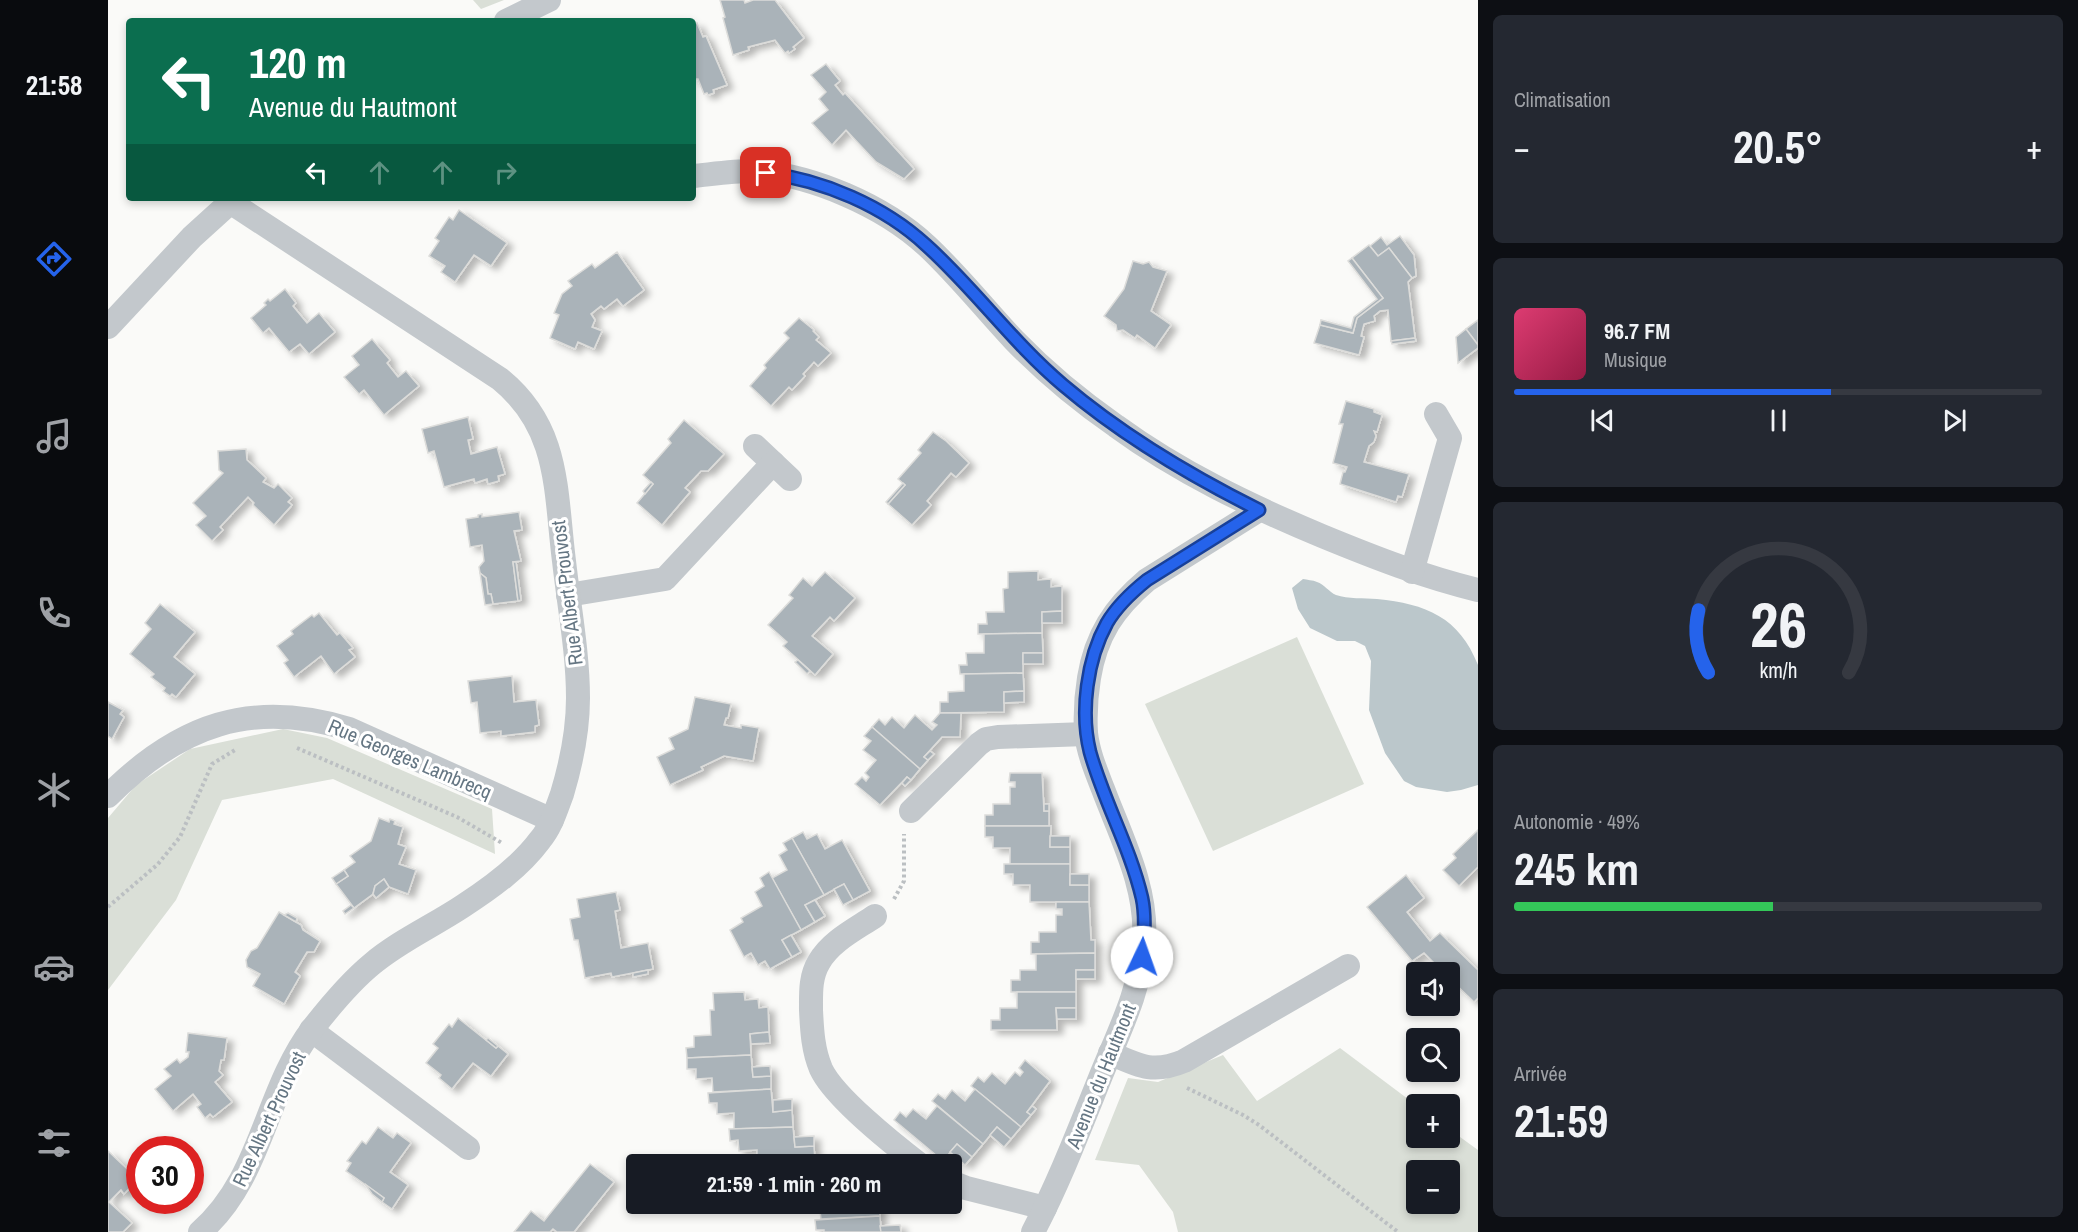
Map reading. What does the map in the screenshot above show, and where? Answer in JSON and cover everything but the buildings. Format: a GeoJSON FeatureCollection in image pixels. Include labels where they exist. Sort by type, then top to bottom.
{"type":"FeatureCollection","features":[{"type":"Feature","properties":{"kind":"street"},"geometry":{"type":"LineString","coordinates":[[512,18],[549,0]]}},
{"type":"Feature","properties":{"kind":"street"},"geometry":{"type":"LineString","coordinates":[[696,176],[736,171],[779,175],[803,180],[856,200],[882,213],[925,244],[1029,354],[1118,429],[1182,468],[1259,510],[1412,572],[1478,590]]}},
{"type":"Feature","properties":{"kind":"street"},"geometry":{"type":"LineString","coordinates":[[108,327],[175,254],[232,201]]}},
{"type":"Feature","properties":{"kind":"street","name":"Rue Albert Prouvost"},"geometry":{"type":"LineString","coordinates":[[200,1232],[224,1208],[236,1191],[247,1171],[285,1076],[312,1030],[350,984],[372,963],[462,907],[509,872],[542,838],[552,820],[569,766],[578,701],[568,595],[550,456],[541,428],[522,398],[500,379],[234,201]]}},
{"type":"Feature","properties":{"kind":"street"},"geometry":{"type":"LineString","coordinates":[[1412,572],[1450,438],[1436,414]]}},
{"type":"Feature","properties":{"kind":"street"},"geometry":{"type":"LineString","coordinates":[[568,595],[665,579],[782,471],[755,446]]}},
{"type":"Feature","properties":{"kind":"street","name":"Avenue du Hautmont"},"geometry":{"type":"LineString","coordinates":[[1033,1232],[1061,1175],[1138,983],[1144,938],[1142,899],[1133,868],[1099,778],[1086,734],[1086,712],[1092,663],[1107,623],[1119,607],[1147,580],[1259,510]]}},
{"type":"Feature","properties":{"kind":"street","name":"Rue Georges Lambrecq"},"geometry":{"type":"LineString","coordinates":[[108,796],[152,758],[185,737],[204,729],[245,718],[289,716],[349,729],[552,820]]}},
{"type":"Feature","properties":{"kind":"street"},"geometry":{"type":"LineString","coordinates":[[911,811],[986,739],[1086,734]]}},
{"type":"Feature","properties":{"kind":"street"},"geometry":{"type":"LineString","coordinates":[[875,916],[829,950],[819,961],[811,988],[812,1033],[822,1071],[831,1085],[907,1154]]}},
{"type":"Feature","properties":{"kind":"street"},"geometry":{"type":"LineString","coordinates":[[1110,1053],[1143,1068],[1157,1069],[1173,1066],[1348,966]]}},
{"type":"Feature","properties":{"kind":"street","name":"Rue Albert Prouvost"},"geometry":{"type":"LineString","coordinates":[[312,1030],[468,1148]]}},
{"type":"Feature","properties":{"kind":"street"},"geometry":{"type":"LineString","coordinates":[[962,1186],[1045,1208]]}},
{"type":"Feature","properties":{"kind":"path"},"geometry":{"type":"LineString","coordinates":[[293,746],[457,818],[527,856]]}},
{"type":"Feature","properties":{"kind":"path"},"geometry":{"type":"LineString","coordinates":[[108,907],[158,864],[180,837],[212,764],[237,748]]}},
{"type":"Feature","properties":{"kind":"path"},"geometry":{"type":"LineString","coordinates":[[875,916],[892,903],[904,881],[904,833],[911,811]]}},
{"type":"Feature","properties":{"kind":"path"},"geometry":{"type":"LineString","coordinates":[[1183,1086],[1243,1114],[1398,1232]]}},
{"type":"Feature","properties":{"kind":"shaded area"},"geometry":{"type":"Polygon","coordinates":[[[473,0],[504,0],[481,9],[473,0]]]}},
{"type":"Feature","properties":{"kind":"shaded area"},"geometry":{"type":"Polygon","coordinates":[[[1303,579],[1320,583],[1333,594],[1341,596],[1395,601],[1425,609],[1451,624],[1461,635],[1478,665],[1478,785],[1447,792],[1416,787],[1404,781],[1385,753],[1369,710],[1371,661],[1365,646],[1355,641],[1337,641],[1310,628],[1298,609],[1292,588],[1303,579]]]}},
{"type":"Feature","properties":{"kind":"shaded area"},"geometry":{"type":"Polygon","coordinates":[[[1297,637],[1364,784],[1213,851],[1145,704],[1297,637]]]}},
{"type":"Feature","properties":{"kind":"shaded area"},"geometry":{"type":"Polygon","coordinates":[[[283,729],[327,738],[492,809],[495,854],[333,779],[222,800],[176,900],[108,990],[108,818],[136,785],[190,749],[283,729]]]}},
{"type":"Feature","properties":{"kind":"shaded area"},"geometry":{"type":"Polygon","coordinates":[[[1340,1048],[1406,1098],[1406,1148],[1460,1148],[1460,1137],[1478,1150],[1478,1232],[1178,1232],[1173,1212],[1139,1165],[1095,1160],[1128,1078],[1158,1082],[1223,1055],[1257,1101],[1340,1048]]]}},
{"type":"Feature","properties":{"kind":"route"},"geometry":{"type":"LineString","coordinates":[[766,173],[803,180],[856,200],[905,228],[925,244],[966,285],[1036,361],[1092,409],[1151,450],[1259,510],[1147,580],[1132,593],[1107,623],[1092,663],[1088,687],[1086,734],[1090,752],[1133,868],[1142,899],[1144,938],[1142,957]]}}]}
